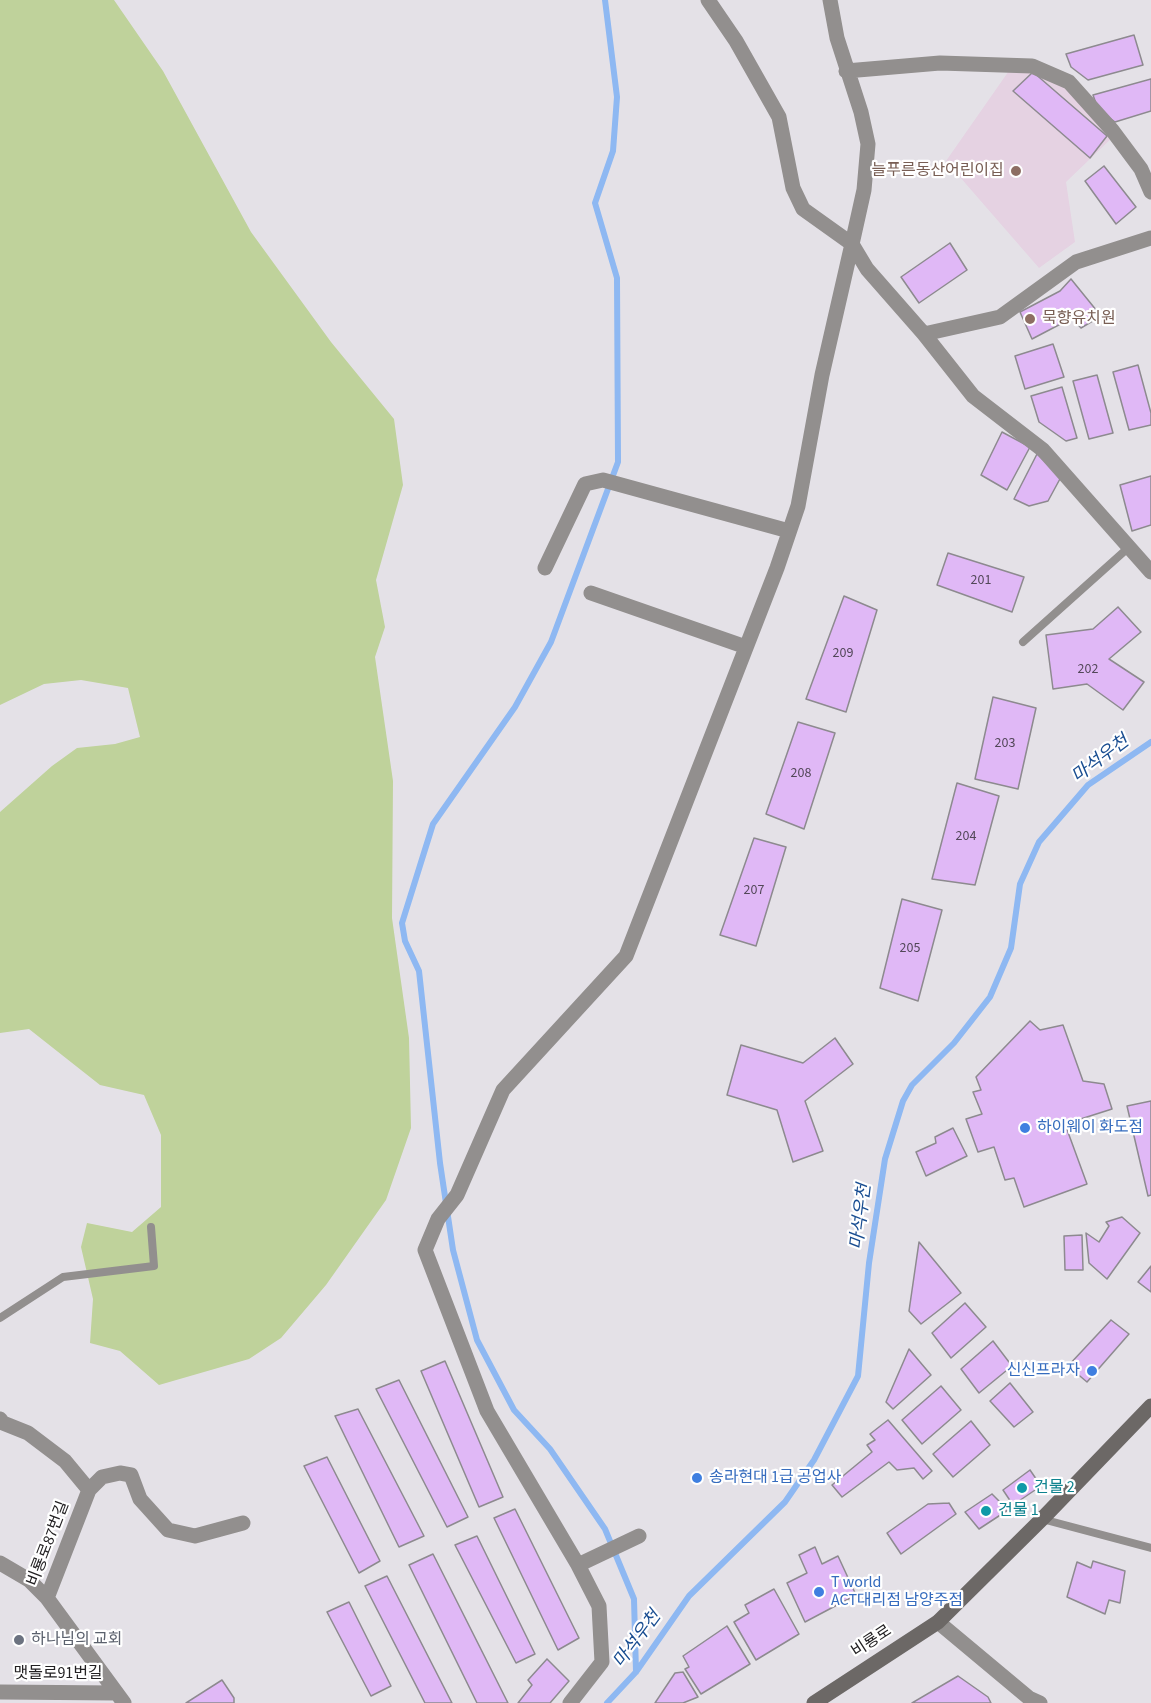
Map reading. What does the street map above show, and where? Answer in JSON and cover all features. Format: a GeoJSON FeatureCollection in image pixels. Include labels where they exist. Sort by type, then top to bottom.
{"type":"FeatureCollection","features":[{"type":"Feature","properties":{"kind":"main road","name":"비룡로"},"geometry":{"type":"LineString","coordinates":[[815,1703],[938,1622],[1042,1520],[1151,1406]]}},
{"type":"Feature","properties":{"kind":"street"},"geometry":{"type":"LineString","coordinates":[[708,0],[736,41],[779,117],[793,188],[803,209],[852,244],[867,269],[924,334],[973,396],[1042,450],[1151,572]]}},
{"type":"Feature","properties":{"kind":"street"},"geometry":{"type":"LineString","coordinates":[[570,1703],[602,1662],[599,1606],[578,1565],[487,1411],[425,1250],[438,1219],[457,1195],[503,1090],[626,956],[798,507],[822,375],[864,190],[868,144],[861,112],[837,38],[830,0]]}},
{"type":"Feature","properties":{"kind":"street"},"geometry":{"type":"LineString","coordinates":[[846,71],[940,63],[1032,66],[1070,82],[1112,130],[1141,169],[1151,192]]}},
{"type":"Feature","properties":{"kind":"street"},"geometry":{"type":"LineString","coordinates":[[924,334],[1000,317],[1076,262],[1151,238]]}},
{"type":"Feature","properties":{"kind":"street"},"geometry":{"type":"LineString","coordinates":[[544,568],[585,484],[603,480],[789,531]]}},
{"type":"Feature","properties":{"kind":"street"},"geometry":{"type":"LineString","coordinates":[[591,593],[746,647]]}},
{"type":"Feature","properties":{"kind":"street","name":"비룡로87번길"},"geometry":{"type":"LineString","coordinates":[[0,1419],[3,1423],[28,1433],[65,1461],[89,1490],[47,1598],[120,1698]]}},
{"type":"Feature","properties":{"kind":"street"},"geometry":{"type":"LineString","coordinates":[[89,1490],[102,1476],[120,1473],[131,1475],[140,1499],[168,1530],[195,1536],[243,1523]]}},
{"type":"Feature","properties":{"kind":"street"},"geometry":{"type":"LineString","coordinates":[[578,1565],[632,1540]]}},
{"type":"Feature","properties":{"kind":"street"},"geometry":{"type":"LineString","coordinates":[[0,1563],[29,1580],[47,1598]]}},
{"type":"Feature","properties":{"kind":"street"},"geometry":{"type":"LineString","coordinates":[[938,1622],[1029,1698],[1040,1703]]}},
{"type":"Feature","properties":{"kind":"street","name":"맷돌로91번길"},"geometry":{"type":"LineString","coordinates":[[0,1692],[120,1698]]}},
{"type":"Feature","properties":{"kind":"lane"},"geometry":{"type":"LineString","coordinates":[[1023,642],[1128,548]]}},
{"type":"Feature","properties":{"kind":"lane"},"geometry":{"type":"LineString","coordinates":[[0,1318],[63,1278],[154,1266],[152,1227]]}},
{"type":"Feature","properties":{"kind":"lane"},"geometry":{"type":"LineString","coordinates":[[1042,1520],[1151,1548]]}},
{"type":"Feature","properties":{"kind":"shaded area","name":"늘푸른동산어린이집"},"geometry":{"type":"Polygon","coordinates":[[[1013,65],[1069,82],[1116,134],[1066,182],[1075,242],[1039,268],[946,161],[1013,65]]]}},
{"type":"Feature","properties":{"kind":"green space"},"geometry":{"type":"Polygon","coordinates":[[[0,0],[114,0],[163,71],[251,232],[331,342],[394,419],[403,485],[376,580],[385,627],[375,657],[393,781],[392,918],[409,1038],[411,1128],[386,1200],[326,1285],[281,1338],[249,1359],[159,1385],[120,1351],[90,1343],[93,1299],[81,1247],[87,1223],[132,1232],[161,1207],[161,1135],[144,1095],[100,1085],[29,1029],[0,1033],[0,812],[52,766],[77,748],[115,744],[140,737],[128,688],[81,680],[44,684],[0,705],[0,0]]]}},
{"type":"Feature","properties":{"kind":"building"},"geometry":{"type":"Polygon","coordinates":[[[1134,35],[1143,65],[1088,80],[1071,67],[1066,54],[1134,35]]]}},
{"type":"Feature","properties":{"kind":"building"},"geometry":{"type":"Polygon","coordinates":[[[1033,72],[1107,136],[1090,158],[1013,91],[1033,72]]]}},
{"type":"Feature","properties":{"kind":"building"},"geometry":{"type":"Polygon","coordinates":[[[1151,79],[1151,111],[1115,122],[1098,109],[1093,95],[1151,79]]]}},
{"type":"Feature","properties":{"kind":"building"},"geometry":{"type":"Polygon","coordinates":[[[1104,166],[1136,207],[1116,224],[1085,181],[1104,166]]]}},
{"type":"Feature","properties":{"kind":"building"},"geometry":{"type":"Polygon","coordinates":[[[950,243],[967,270],[919,303],[901,277],[950,243]]]}},
{"type":"Feature","properties":{"kind":"building"},"geometry":{"type":"Polygon","coordinates":[[[1071,279],[1101,316],[1081,328],[1072,318],[1032,339],[1020,312],[1060,291],[1071,279]]]}},
{"type":"Feature","properties":{"kind":"building"},"geometry":{"type":"Polygon","coordinates":[[[1053,344],[1064,377],[1025,389],[1015,356],[1053,344]]]}},
{"type":"Feature","properties":{"kind":"building"},"geometry":{"type":"Polygon","coordinates":[[[1138,365],[1151,413],[1151,425],[1129,430],[1113,372],[1138,365]]]}},
{"type":"Feature","properties":{"kind":"building"},"geometry":{"type":"Polygon","coordinates":[[[1097,375],[1113,433],[1089,439],[1073,381],[1097,375]]]}},
{"type":"Feature","properties":{"kind":"building"},"geometry":{"type":"Polygon","coordinates":[[[1062,387],[1077,438],[1066,441],[1039,422],[1031,396],[1062,387]]]}},
{"type":"Feature","properties":{"kind":"building"},"geometry":{"type":"Polygon","coordinates":[[[1002,432],[1030,447],[1007,490],[981,475],[1002,432]]]}},
{"type":"Feature","properties":{"kind":"building"},"geometry":{"type":"Polygon","coordinates":[[[1037,454],[1061,477],[1048,501],[1029,506],[1014,499],[1037,454]]]}},
{"type":"Feature","properties":{"kind":"building"},"geometry":{"type":"Polygon","coordinates":[[[1151,476],[1151,525],[1132,531],[1120,485],[1151,476]]]}},
{"type":"Feature","properties":{"kind":"building"},"geometry":{"type":"Polygon","coordinates":[[[948,553],[1024,577],[1012,612],[937,585],[948,553]]]}},
{"type":"Feature","properties":{"kind":"building"},"geometry":{"type":"Polygon","coordinates":[[[844,596],[877,610],[846,712],[806,699],[844,596]]]}},
{"type":"Feature","properties":{"kind":"building"},"geometry":{"type":"Polygon","coordinates":[[[1118,607],[1141,632],[1109,659],[1144,682],[1123,710],[1087,684],[1053,689],[1046,635],[1093,629],[1118,607]]]}},
{"type":"Feature","properties":{"kind":"building"},"geometry":{"type":"Polygon","coordinates":[[[993,697],[1036,708],[1018,789],[975,779],[993,697]]]}},
{"type":"Feature","properties":{"kind":"building"},"geometry":{"type":"Polygon","coordinates":[[[798,722],[835,733],[804,829],[766,814],[798,722]]]}},
{"type":"Feature","properties":{"kind":"building"},"geometry":{"type":"Polygon","coordinates":[[[957,783],[999,796],[975,885],[932,879],[957,783]]]}},
{"type":"Feature","properties":{"kind":"building"},"geometry":{"type":"Polygon","coordinates":[[[754,838],[786,847],[756,946],[720,935],[754,838]]]}},
{"type":"Feature","properties":{"kind":"building"},"geometry":{"type":"Polygon","coordinates":[[[902,899],[942,910],[918,1001],[880,988],[902,899]]]}},
{"type":"Feature","properties":{"kind":"building"},"geometry":{"type":"Polygon","coordinates":[[[1030,1021],[1040,1030],[1063,1025],[1083,1081],[1104,1084],[1112,1109],[1065,1124],[1087,1184],[1024,1207],[1014,1178],[1005,1180],[994,1147],[978,1152],[966,1119],[982,1114],[973,1092],[981,1090],[976,1077],[1030,1021]]]}},
{"type":"Feature","properties":{"kind":"building"},"geometry":{"type":"Polygon","coordinates":[[[835,1038],[853,1064],[805,1101],[823,1151],[793,1162],[777,1110],[727,1095],[741,1045],[803,1063],[835,1038]]]}},
{"type":"Feature","properties":{"kind":"building"},"geometry":{"type":"Polygon","coordinates":[[[1151,1101],[1151,1195],[1148,1196],[1127,1106],[1151,1101]]]}},
{"type":"Feature","properties":{"kind":"building"},"geometry":{"type":"Polygon","coordinates":[[[953,1128],[967,1156],[926,1176],[916,1152],[936,1143],[935,1137],[953,1128]]]}},
{"type":"Feature","properties":{"kind":"building"},"geometry":{"type":"Polygon","coordinates":[[[1122,1217],[1140,1233],[1107,1279],[1089,1263],[1086,1233],[1099,1242],[1109,1226],[1106,1222],[1122,1217]]]}},
{"type":"Feature","properties":{"kind":"building"},"geometry":{"type":"Polygon","coordinates":[[[1082,1235],[1083,1270],[1065,1270],[1064,1236],[1082,1235]]]}},
{"type":"Feature","properties":{"kind":"building"},"geometry":{"type":"Polygon","coordinates":[[[919,1242],[961,1293],[921,1324],[909,1311],[919,1242]]]}},
{"type":"Feature","properties":{"kind":"building"},"geometry":{"type":"Polygon","coordinates":[[[1151,1266],[1151,1292],[1138,1282],[1151,1266]]]}},
{"type":"Feature","properties":{"kind":"building"},"geometry":{"type":"Polygon","coordinates":[[[965,1303],[986,1327],[951,1358],[932,1333],[965,1303]]]}},
{"type":"Feature","properties":{"kind":"building"},"geometry":{"type":"Polygon","coordinates":[[[1111,1320],[1129,1334],[1087,1382],[1068,1366],[1111,1320]]]}},
{"type":"Feature","properties":{"kind":"building"},"geometry":{"type":"Polygon","coordinates":[[[993,1341],[1012,1366],[979,1393],[961,1369],[993,1341]]]}},
{"type":"Feature","properties":{"kind":"building"},"geometry":{"type":"Polygon","coordinates":[[[909,1349],[931,1375],[893,1409],[886,1402],[909,1349]]]}},
{"type":"Feature","properties":{"kind":"building"},"geometry":{"type":"Polygon","coordinates":[[[445,1361],[503,1497],[479,1507],[421,1371],[445,1361]]]}},
{"type":"Feature","properties":{"kind":"building"},"geometry":{"type":"Polygon","coordinates":[[[399,1380],[468,1517],[447,1527],[376,1389],[399,1380]]]}},
{"type":"Feature","properties":{"kind":"building"},"geometry":{"type":"Polygon","coordinates":[[[1010,1383],[1033,1412],[1014,1427],[990,1401],[1010,1383]]]}},
{"type":"Feature","properties":{"kind":"building"},"geometry":{"type":"Polygon","coordinates":[[[941,1386],[961,1410],[922,1444],[902,1420],[941,1386]]]}},
{"type":"Feature","properties":{"kind":"building"},"geometry":{"type":"Polygon","coordinates":[[[358,1409],[424,1536],[399,1547],[335,1416],[358,1409]]]}},
{"type":"Feature","properties":{"kind":"building"},"geometry":{"type":"Polygon","coordinates":[[[888,1420],[932,1471],[923,1479],[914,1468],[897,1470],[889,1462],[842,1497],[832,1485],[872,1452],[867,1445],[875,1440],[870,1434],[888,1420]]]}},
{"type":"Feature","properties":{"kind":"building"},"geometry":{"type":"Polygon","coordinates":[[[971,1421],[990,1445],[953,1477],[933,1454],[971,1421]]]}},
{"type":"Feature","properties":{"kind":"building"},"geometry":{"type":"Polygon","coordinates":[[[327,1457],[380,1561],[359,1573],[304,1466],[327,1457]]]}},
{"type":"Feature","properties":{"kind":"building","name":"건물 2"},"geometry":{"type":"Polygon","coordinates":[[[1030,1470],[1041,1486],[1013,1505],[1003,1490],[1030,1470]]]}},
{"type":"Feature","properties":{"kind":"building","name":"건물 1"},"geometry":{"type":"Polygon","coordinates":[[[992,1494],[1008,1510],[979,1529],[965,1512],[992,1494]]]}},
{"type":"Feature","properties":{"kind":"building"},"geometry":{"type":"Polygon","coordinates":[[[949,1503],[956,1514],[901,1554],[887,1533],[928,1504],[949,1503]]]}},
{"type":"Feature","properties":{"kind":"building"},"geometry":{"type":"Polygon","coordinates":[[[515,1509],[579,1638],[558,1650],[494,1518],[515,1509]]]}},
{"type":"Feature","properties":{"kind":"building"},"geometry":{"type":"Polygon","coordinates":[[[477,1536],[535,1654],[516,1663],[455,1545],[477,1536]]]}},
{"type":"Feature","properties":{"kind":"building"},"geometry":{"type":"Polygon","coordinates":[[[815,1547],[822,1564],[838,1556],[856,1595],[805,1622],[787,1583],[807,1573],[799,1555],[815,1547]]]}},
{"type":"Feature","properties":{"kind":"building"},"geometry":{"type":"Polygon","coordinates":[[[433,1554],[508,1703],[477,1703],[409,1565],[433,1554]]]}},
{"type":"Feature","properties":{"kind":"building"},"geometry":{"type":"Polygon","coordinates":[[[1093,1561],[1125,1571],[1120,1603],[1109,1600],[1105,1614],[1067,1597],[1077,1562],[1091,1568],[1093,1561]]]}},
{"type":"Feature","properties":{"kind":"building"},"geometry":{"type":"Polygon","coordinates":[[[387,1576],[452,1703],[425,1703],[365,1586],[387,1576]]]}},
{"type":"Feature","properties":{"kind":"building"},"geometry":{"type":"Polygon","coordinates":[[[774,1589],[799,1634],[756,1660],[734,1622],[749,1613],[745,1605],[774,1589]]]}},
{"type":"Feature","properties":{"kind":"building"},"geometry":{"type":"Polygon","coordinates":[[[349,1602],[391,1686],[371,1696],[327,1612],[349,1602]]]}},
{"type":"Feature","properties":{"kind":"building"},"geometry":{"type":"Polygon","coordinates":[[[727,1626],[750,1664],[701,1694],[685,1669],[689,1667],[683,1656],[727,1626]]]}},
{"type":"Feature","properties":{"kind":"building"},"geometry":{"type":"Polygon","coordinates":[[[547,1659],[569,1681],[550,1703],[518,1703],[532,1685],[528,1680],[547,1659]]]}},
{"type":"Feature","properties":{"kind":"building"},"geometry":{"type":"Polygon","coordinates":[[[683,1672],[698,1697],[683,1703],[655,1703],[675,1673],[683,1672]]]}},
{"type":"Feature","properties":{"kind":"building"},"geometry":{"type":"Polygon","coordinates":[[[958,1676],[988,1697],[991,1703],[912,1703],[958,1676]]]}},
{"type":"Feature","properties":{"kind":"building"},"geometry":{"type":"Polygon","coordinates":[[[222,1680],[234,1698],[234,1703],[186,1703],[222,1680]]]}},
{"type":"Feature","properties":{"kind":"waterway"},"geometry":{"type":"LineString","coordinates":[[605,0],[617,97],[613,151],[595,203],[617,278],[618,462],[551,642],[515,707],[433,824],[402,923],[405,941],[419,971],[440,1163],[453,1250],[477,1340],[514,1410],[550,1449],[605,1529],[634,1599],[636,1672]]}},
{"type":"Feature","properties":{"kind":"waterway","name":"마석우천"},"geometry":{"type":"LineString","coordinates":[[607,1703],[636,1672],[689,1596],[785,1502],[814,1460],[858,1376],[869,1263],[885,1159],[903,1101],[912,1085],[954,1043],[990,997],[1011,948],[1020,884],[1039,842],[1088,785],[1151,742]]}},
{"type":"Feature","properties":{"kind":"place","name":"늘푸른동산어린이집"},"geometry":{"type":"Point","coordinates":[1016,171]}},
{"type":"Feature","properties":{"kind":"place","name":"묵향유치원"},"geometry":{"type":"Point","coordinates":[1030,319]}},
{"type":"Feature","properties":{"kind":"place","name":"하이웨이 화도점"},"geometry":{"type":"Point","coordinates":[1025,1128]}},
{"type":"Feature","properties":{"kind":"place","name":"신신프라자"},"geometry":{"type":"Point","coordinates":[1092,1371]}},
{"type":"Feature","properties":{"kind":"place","name":"송라현대 1급 공업사"},"geometry":{"type":"Point","coordinates":[697,1478]}},
{"type":"Feature","properties":{"kind":"place","name":"건물 2"},"geometry":{"type":"Point","coordinates":[1022,1488]}},
{"type":"Feature","properties":{"kind":"place","name":"건물 1"},"geometry":{"type":"Point","coordinates":[986,1511]}},
{"type":"Feature","properties":{"kind":"place","name":"T world ACT대리점 남양주점"},"geometry":{"type":"Point","coordinates":[819,1592]}},
{"type":"Feature","properties":{"kind":"place","name":"하나님의 교회"},"geometry":{"type":"Point","coordinates":[19,1640]}}]}
